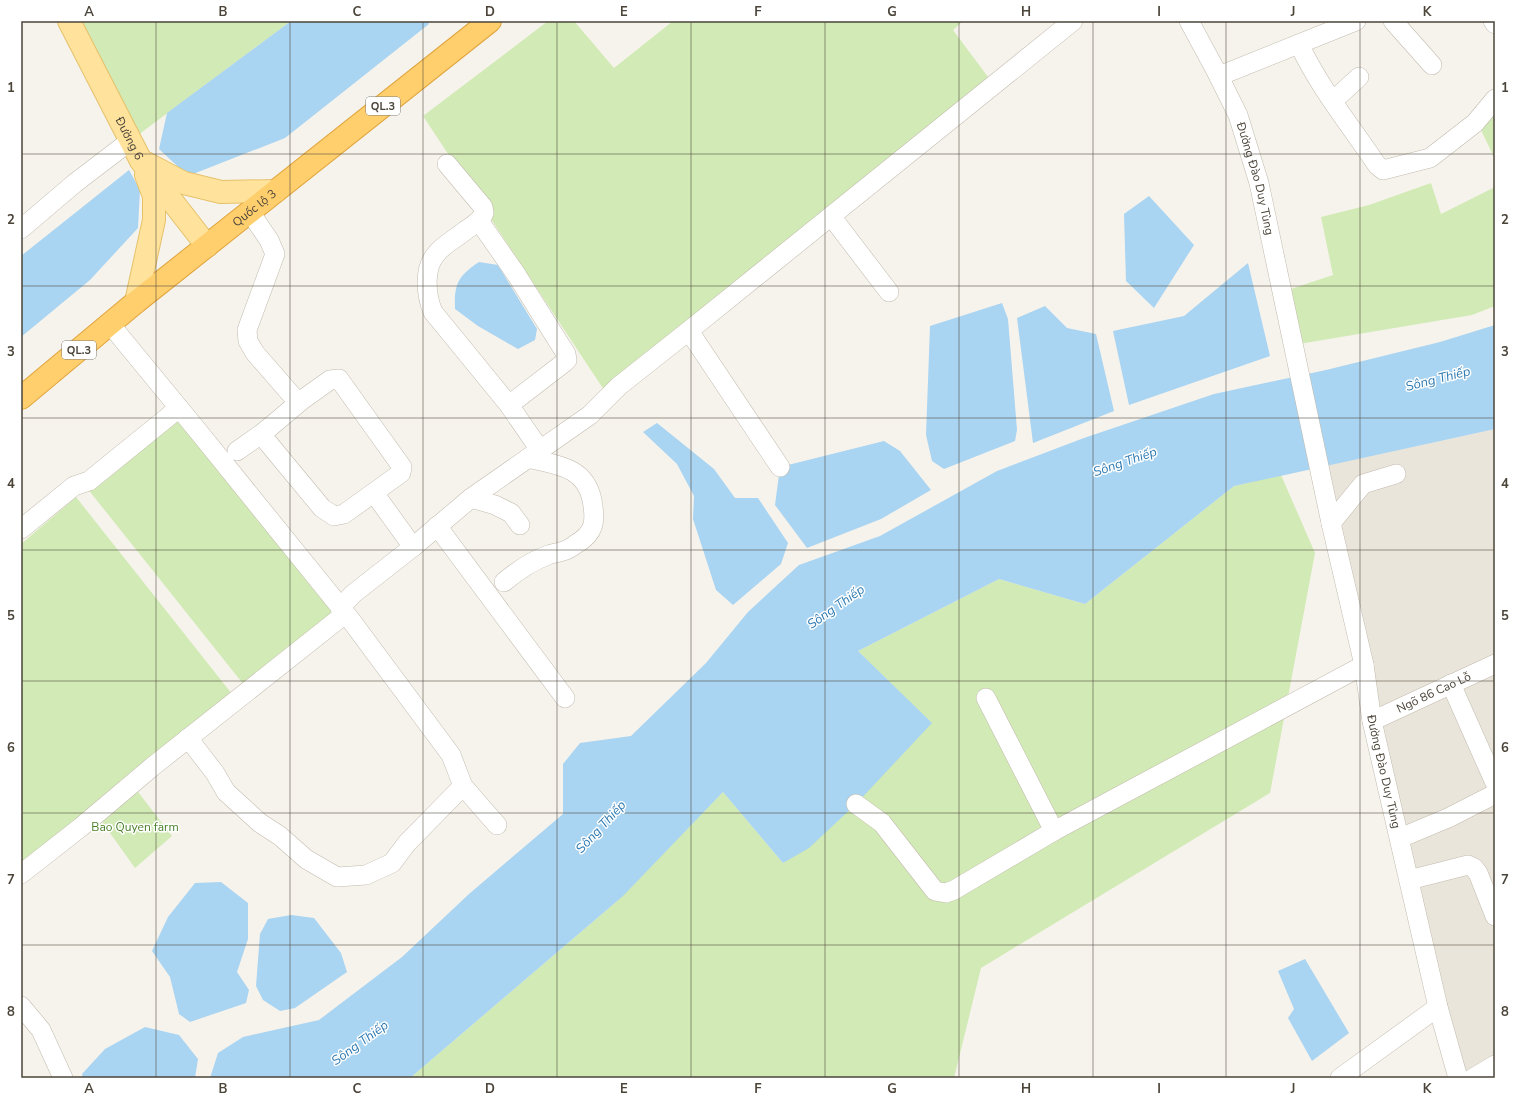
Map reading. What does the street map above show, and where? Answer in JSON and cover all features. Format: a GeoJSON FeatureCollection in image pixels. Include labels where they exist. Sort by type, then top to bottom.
{"type":"FeatureCollection","features":[{"type":"Feature","properties":{"kind":"highway","name":"Quốc lộ 3"},"geometry":{"type":"LineString","coordinates":[[21,398],[136,302],[490,21]]}},
{"type":"Feature","properties":{"kind":"main road","name":"Đường 6"},"geometry":{"type":"LineString","coordinates":[[69,21],[141,161],[207,246]]}},
{"type":"Feature","properties":{"kind":"main road"},"geometry":{"type":"LineString","coordinates":[[141,161],[184,183],[221,192],[276,191]]}},
{"type":"Feature","properties":{"kind":"main road"},"geometry":{"type":"LineString","coordinates":[[136,302],[154,220],[154,196],[141,161]]}},
{"type":"Feature","properties":{"kind":"street"},"geometry":{"type":"LineString","coordinates":[[21,874],[82,826],[342,611],[353,594],[413,547],[471,498],[590,415],[619,386],[1073,21]]}},
{"type":"Feature","properties":{"kind":"street","name":"Đường Đào Duy Tùng"},"geometry":{"type":"LineString","coordinates":[[1189,21],[1238,115],[1259,183],[1318,464],[1364,665],[1372,721],[1410,880],[1438,1007],[1458,1078]]}},
{"type":"Feature","properties":{"kind":"street"},"geometry":{"type":"LineString","coordinates":[[1219,76],[1299,44],[1320,28],[1356,21]]}},
{"type":"Feature","properties":{"kind":"street"},"geometry":{"type":"LineString","coordinates":[[1393,21],[1432,65]]}},
{"type":"Feature","properties":{"kind":"street"},"geometry":{"type":"LineString","coordinates":[[1299,44],[1308,63],[1333,101],[1377,165],[1383,170],[1430,158],[1475,123],[1495,99]]}},
{"type":"Feature","properties":{"kind":"street"},"geometry":{"type":"LineString","coordinates":[[1333,101],[1359,77]]}},
{"type":"Feature","properties":{"kind":"street"},"geometry":{"type":"LineString","coordinates":[[21,229],[75,183],[130,140]]}},
{"type":"Feature","properties":{"kind":"street"},"geometry":{"type":"LineString","coordinates":[[447,164],[483,207],[484,213],[479,221],[437,252],[430,265],[428,301],[433,312],[509,405],[534,454],[571,470],[584,481],[592,498],[594,522],[590,533],[582,540],[563,551],[533,562],[504,582]]}},
{"type":"Feature","properties":{"kind":"street"},"geometry":{"type":"LineString","coordinates":[[250,212],[269,240],[275,254],[247,330],[248,341],[255,353],[295,399],[302,400]]}},
{"type":"Feature","properties":{"kind":"street"},"geometry":{"type":"LineString","coordinates":[[830,216],[889,292]]}},
{"type":"Feature","properties":{"kind":"street"},"geometry":{"type":"LineString","coordinates":[[479,221],[516,274],[566,354],[567,360],[509,405]]}},
{"type":"Feature","properties":{"kind":"street"},"geometry":{"type":"LineString","coordinates":[[110,324],[342,611],[451,755],[463,786],[496,825]]}},
{"type":"Feature","properties":{"kind":"street"},"geometry":{"type":"LineString","coordinates":[[689,331],[780,467]]}},
{"type":"Feature","properties":{"kind":"street"},"geometry":{"type":"LineString","coordinates":[[237,451],[264,432],[302,400],[330,380],[339,379],[402,467],[401,473],[344,514],[334,516],[322,508],[264,438],[264,432]]}},
{"type":"Feature","properties":{"kind":"street"},"geometry":{"type":"LineString","coordinates":[[21,529],[74,486],[89,481],[179,408]]}},
{"type":"Feature","properties":{"kind":"street"},"geometry":{"type":"LineString","coordinates":[[1331,523],[1363,484],[1396,474]]}},
{"type":"Feature","properties":{"kind":"street"},"geometry":{"type":"LineString","coordinates":[[374,493],[413,547]]}},
{"type":"Feature","properties":{"kind":"street"},"geometry":{"type":"LineString","coordinates":[[471,498],[495,505],[511,513],[520,525]]}},
{"type":"Feature","properties":{"kind":"street"},"geometry":{"type":"LineString","coordinates":[[437,526],[565,698]]}},
{"type":"Feature","properties":{"kind":"street","name":"Ngõ 86 Cao Lỗ"},"geometry":{"type":"LineString","coordinates":[[1372,721],[1495,664]]}},
{"type":"Feature","properties":{"kind":"street"},"geometry":{"type":"LineString","coordinates":[[856,804],[882,823],[935,891],[946,893],[954,890],[1054,831],[1364,665]]}},
{"type":"Feature","properties":{"kind":"street"},"geometry":{"type":"LineString","coordinates":[[1450,684],[1495,783]]}},
{"type":"Feature","properties":{"kind":"street"},"geometry":{"type":"LineString","coordinates":[[986,698],[1054,831]]}},
{"type":"Feature","properties":{"kind":"street"},"geometry":{"type":"LineString","coordinates":[[188,738],[215,773],[226,792],[260,823],[280,836],[306,859],[337,877],[366,875],[392,863],[407,843],[463,786]]}},
{"type":"Feature","properties":{"kind":"street"},"geometry":{"type":"LineString","coordinates":[[1400,838],[1448,818],[1495,794]]}},
{"type":"Feature","properties":{"kind":"street"},"geometry":{"type":"LineString","coordinates":[[1410,880],[1468,865],[1474,868],[1478,873],[1495,916]]}},
{"type":"Feature","properties":{"kind":"street"},"geometry":{"type":"LineString","coordinates":[[21,1006],[41,1030],[62,1078]]}},
{"type":"Feature","properties":{"kind":"street"},"geometry":{"type":"LineString","coordinates":[[1340,1078],[1438,1007]]}},
{"type":"Feature","properties":{"kind":"street"},"geometry":{"type":"LineString","coordinates":[[1473,1078],[1495,1065]]}},
{"type":"Feature","properties":{"kind":"shaded area"},"geometry":{"type":"Polygon","coordinates":[[[1495,429],[1495,1078],[1458,1078],[1319,467],[1495,429]]]}},
{"type":"Feature","properties":{"kind":"green space"},"geometry":{"type":"Polygon","coordinates":[[[69,21],[291,21],[130,141],[69,21]]]}},
{"type":"Feature","properties":{"kind":"green space"},"geometry":{"type":"Polygon","coordinates":[[[548,21],[574,21],[614,68],[673,21],[963,21],[953,30],[994,85],[608,396],[423,116],[548,21]]]}},
{"type":"Feature","properties":{"kind":"green space"},"geometry":{"type":"Polygon","coordinates":[[[1495,115],[1495,159],[1479,126],[1495,115]]]}},
{"type":"Feature","properties":{"kind":"green space"},"geometry":{"type":"Polygon","coordinates":[[[1431,183],[1441,214],[1495,187],[1495,306],[1472,315],[1293,345],[1282,292],[1333,275],[1321,217],[1369,205],[1431,183]]]}},
{"type":"Feature","properties":{"kind":"green space"},"geometry":{"type":"Polygon","coordinates":[[[179,408],[345,614],[248,690],[83,483],[179,408]]]}},
{"type":"Feature","properties":{"kind":"green space"},"geometry":{"type":"Polygon","coordinates":[[[1281,475],[1315,553],[1270,793],[981,968],[954,1078],[410,1078],[616,902],[723,792],[783,863],[931,723],[858,651],[999,579],[1085,604],[1234,486],[1281,475]]]}},
{"type":"Feature","properties":{"kind":"green space"},"geometry":{"type":"Polygon","coordinates":[[[76,497],[236,699],[21,874],[21,544],[76,497]]]}},
{"type":"Feature","properties":{"kind":"green space","name":"Bao Quyen farm"},"geometry":{"type":"Polygon","coordinates":[[[135,788],[172,836],[135,868],[100,819],[135,788]]]}},
{"type":"Feature","properties":{"kind":"water"},"geometry":{"type":"Polygon","coordinates":[[[291,21],[427,21],[429,24],[285,138],[188,176],[159,149],[167,113],[291,21]]]}},
{"type":"Feature","properties":{"kind":"water"},"geometry":{"type":"Polygon","coordinates":[[[129,170],[140,190],[138,228],[90,280],[21,337],[21,256],[129,170]]]}},
{"type":"Feature","properties":{"kind":"water"},"geometry":{"type":"Polygon","coordinates":[[[1149,196],[1194,245],[1154,308],[1126,281],[1124,214],[1149,196]]]}},
{"type":"Feature","properties":{"kind":"water"},"geometry":{"type":"Polygon","coordinates":[[[479,262],[498,265],[537,329],[535,340],[518,349],[478,326],[455,309],[455,293],[459,281],[466,272],[479,262]]]}},
{"type":"Feature","properties":{"kind":"water"},"geometry":{"type":"Polygon","coordinates":[[[1248,263],[1270,356],[1129,405],[1113,331],[1184,316],[1248,263]]]}},
{"type":"Feature","properties":{"kind":"water"},"geometry":{"type":"Polygon","coordinates":[[[1002,303],[1008,319],[1017,430],[1015,441],[944,469],[932,461],[926,435],[930,326],[1002,303]]]}},
{"type":"Feature","properties":{"kind":"water"},"geometry":{"type":"Polygon","coordinates":[[[1045,306],[1067,328],[1096,334],[1114,411],[1033,443],[1017,318],[1045,306]]]}},
{"type":"Feature","properties":{"kind":"water","name":"Sông Thiếp"},"geometry":{"type":"Polygon","coordinates":[[[1495,325],[1495,429],[1234,486],[1085,604],[999,579],[858,651],[932,723],[856,804],[809,848],[783,863],[723,792],[623,896],[410,1078],[210,1078],[218,1053],[243,1037],[319,1020],[402,957],[469,894],[563,814],[563,764],[580,743],[631,736],[706,663],[748,612],[799,565],[880,536],[997,471],[1084,438],[1214,394],[1326,370],[1440,342],[1495,325]]]}},
{"type":"Feature","properties":{"kind":"water"},"geometry":{"type":"Polygon","coordinates":[[[657,423],[714,469],[735,498],[758,498],[788,543],[781,564],[733,605],[716,590],[693,519],[694,496],[677,464],[643,432],[657,423]]]}},
{"type":"Feature","properties":{"kind":"water"},"geometry":{"type":"Polygon","coordinates":[[[884,441],[900,451],[931,490],[881,519],[807,548],[775,505],[780,467],[884,441]]]}},
{"type":"Feature","properties":{"kind":"water"},"geometry":{"type":"Polygon","coordinates":[[[221,882],[248,903],[248,939],[237,972],[249,990],[246,1003],[190,1022],[179,1014],[170,977],[152,951],[168,917],[195,883],[221,882]]]}},
{"type":"Feature","properties":{"kind":"water"},"geometry":{"type":"Polygon","coordinates":[[[291,915],[314,918],[341,953],[347,972],[295,1008],[280,1011],[263,1000],[256,986],[260,934],[268,919],[291,915]]]}},
{"type":"Feature","properties":{"kind":"water"},"geometry":{"type":"Polygon","coordinates":[[[1305,959],[1349,1033],[1312,1061],[1288,1018],[1294,1009],[1278,971],[1305,959]]]}},
{"type":"Feature","properties":{"kind":"water"},"geometry":{"type":"Polygon","coordinates":[[[145,1027],[179,1035],[198,1059],[195,1078],[83,1078],[82,1074],[105,1049],[145,1027]]]}}]}
